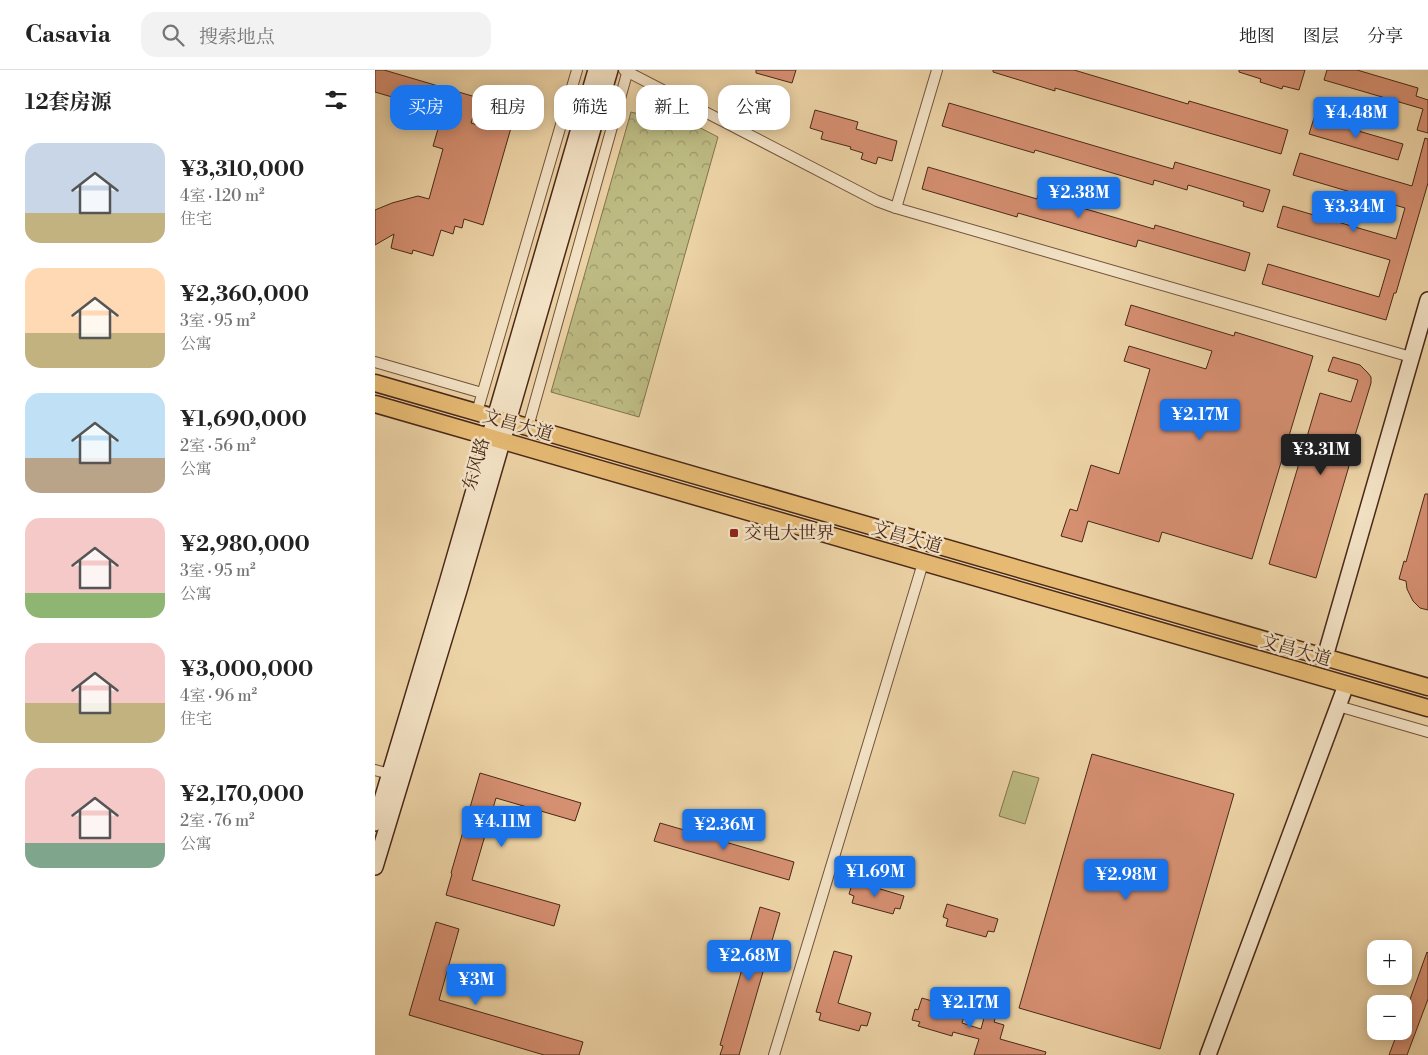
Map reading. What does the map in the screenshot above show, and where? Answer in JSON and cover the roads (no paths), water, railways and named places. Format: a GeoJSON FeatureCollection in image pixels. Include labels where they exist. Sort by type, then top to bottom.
{"type":"FeatureCollection","features":[{"type":"Feature","properties":{"kind":"main road","name":"东风路"},"geometry":{"type":"LineString","coordinates":[[375,867],[460,586],[501,419],[596,70]]}},
{"type":"Feature","properties":{"kind":"main road","name":"东风路"},"geometry":{"type":"LineString","coordinates":[[501,419],[610,70]]}},
{"type":"Feature","properties":{"kind":"main road"},"geometry":{"type":"LineString","coordinates":[[1325,657],[1428,300]]}},
{"type":"Feature","properties":{"kind":"main road","name":"文昌大道"},"geometry":{"type":"LineString","coordinates":[[375,383],[1428,687]]}},
{"type":"Feature","properties":{"kind":"main road","name":"文昌大道"},"geometry":{"type":"LineString","coordinates":[[375,404],[1428,708]]}},
{"type":"Feature","properties":{"kind":"main road","name":"东风路"},"geometry":{"type":"LineString","coordinates":[[375,823],[382,772],[496,439]]}},
{"type":"Feature","properties":{"kind":"main road"},"geometry":{"type":"LineString","coordinates":[[1208,1055],[1346,685]]}},
{"type":"Feature","properties":{"kind":"street"},"geometry":{"type":"LineString","coordinates":[[477,412],[577,70]]}},
{"type":"Feature","properties":{"kind":"street"},"geometry":{"type":"LineString","coordinates":[[896,208],[937,70]]}},
{"type":"Feature","properties":{"kind":"street"},"geometry":{"type":"LineString","coordinates":[[528,427],[627,71],[877,201],[896,208],[1411,357]]}},
{"type":"Feature","properties":{"kind":"street"},"geometry":{"type":"LineString","coordinates":[[375,362],[483,393]]}},
{"type":"Feature","properties":{"kind":"street"},"geometry":{"type":"LineString","coordinates":[[774,1055],[923,563]]}},
{"type":"Feature","properties":{"kind":"street"},"geometry":{"type":"LineString","coordinates":[[1338,706],[1428,732]]}},
{"type":"Feature","properties":{"kind":"place","name":"交电大世界"},"geometry":{"type":"Point","coordinates":[734,533]}}]}
